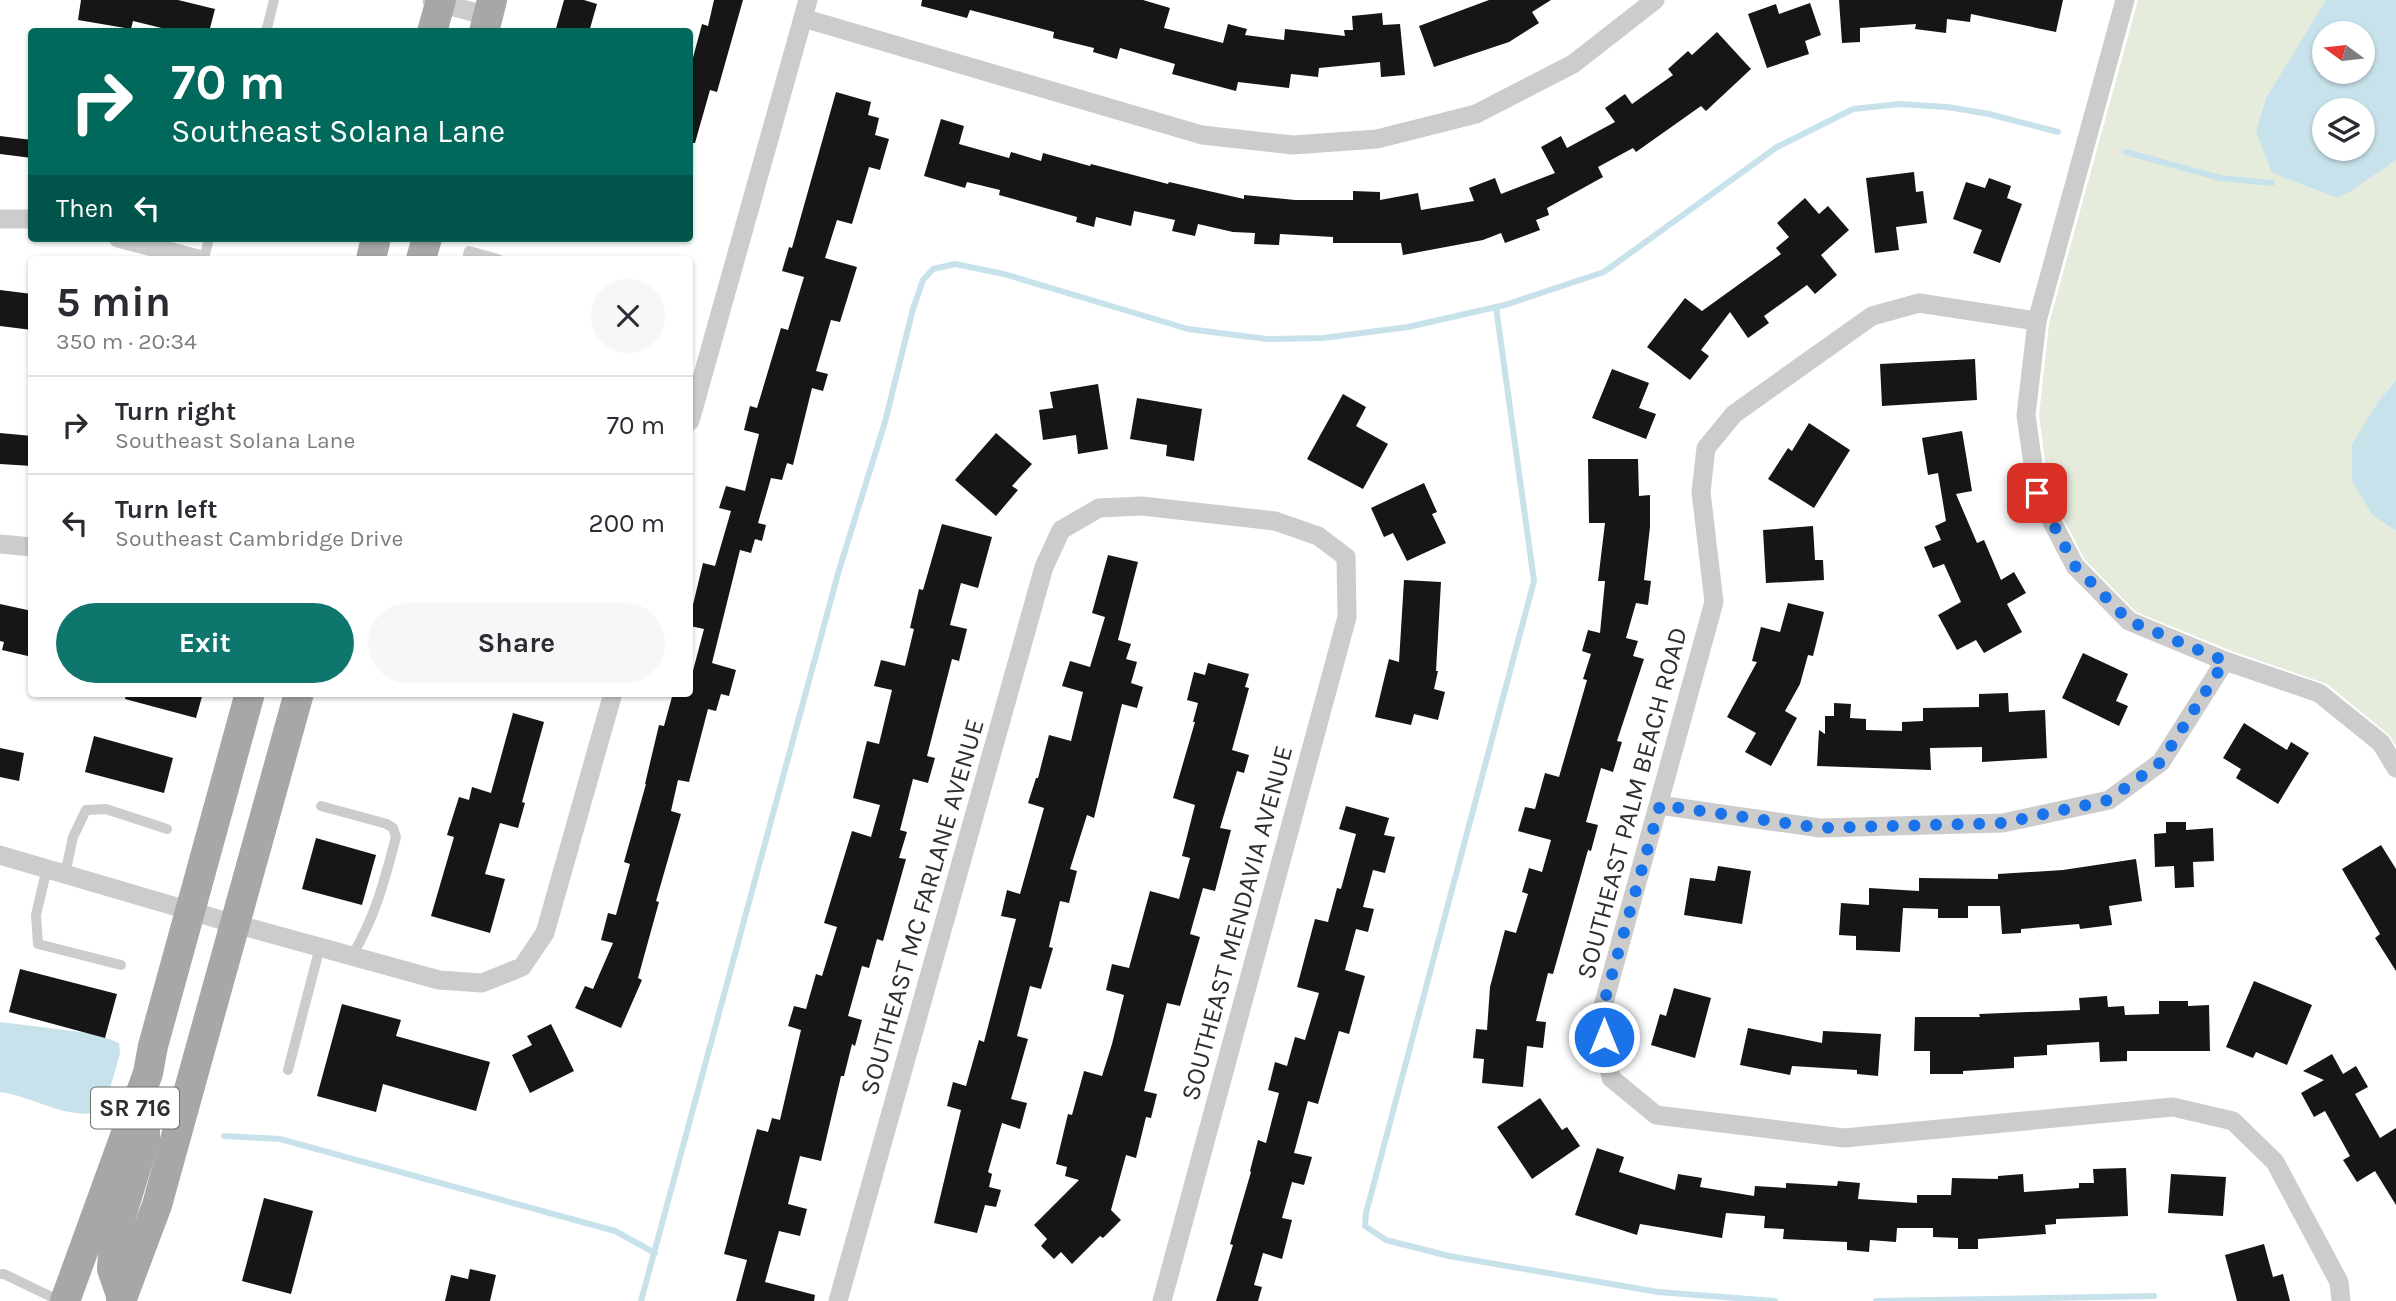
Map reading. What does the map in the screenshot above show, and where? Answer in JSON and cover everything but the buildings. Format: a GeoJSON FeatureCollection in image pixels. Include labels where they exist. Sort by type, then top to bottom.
{"type":"FeatureCollection","features":[{"type":"Feature","properties":{"kind":"main road"},"geometry":{"type":"LineString","coordinates":[[433,28],[436,1]]}},
{"type":"Feature","properties":{"kind":"main road","name":"SR 716"},"geometry":{"type":"LineString","coordinates":[[62,1301],[148,1073],[153,1046],[249,697]]}},
{"type":"Feature","properties":{"kind":"main road","name":"SR 716"},"geometry":{"type":"LineString","coordinates":[[125,1300],[157,1205],[298,697]]}},
{"type":"Feature","properties":{"kind":"main road"},"geometry":{"type":"LineString","coordinates":[[125,1300],[112,1269],[114,1239],[145,1138],[148,1073]]}},
{"type":"Feature","properties":{"kind":"street"},"geometry":{"type":"LineString","coordinates":[[693,410],[805,9],[1202,135],[1293,145],[1377,139],[1476,114],[1573,64],[1655,0]]}},
{"type":"Feature","properties":{"kind":"street"},"geometry":{"type":"LineString","coordinates":[[2125,0],[2036,321],[2026,415],[2037,493],[2075,566],[2129,621],[2225,661],[2319,693],[2381,743],[2396,768]]}},
{"type":"Feature","properties":{"kind":"street"},"geometry":{"type":"LineString","coordinates":[[436,1],[488,16]]}},
{"type":"Feature","properties":{"kind":"street"},"geometry":{"type":"LineString","coordinates":[[0,219],[28,219]]}},
{"type":"Feature","properties":{"kind":"street"},"geometry":{"type":"LineString","coordinates":[[133,242],[187,256]]}},
{"type":"Feature","properties":{"kind":"street","name":"SOUTHEAST PALM BEACH ROAD"},"geometry":{"type":"LineString","coordinates":[[2036,321],[1919,303],[1872,316],[1734,414],[1706,448],[1701,492],[1714,602],[1600,1017],[1611,1078],[1656,1115],[1844,1138],[2173,1107],[2233,1121],[2275,1162],[2339,1282],[2341,1301]]}},
{"type":"Feature","properties":{"kind":"street","name":"SOUTHEAST MC FARLANE AVENUE"},"geometry":{"type":"LineString","coordinates":[[838,1301],[1040,581],[1061,530],[1099,508],[1142,506],[1275,521],[1318,536],[1346,557]]}},
{"type":"Feature","properties":{"kind":"street"},"geometry":{"type":"LineString","coordinates":[[0,544],[28,547]]}},
{"type":"Feature","properties":{"kind":"street","name":"SOUTHEAST MENDAVIA AVENUE"},"geometry":{"type":"LineString","coordinates":[[1163,1301],[1347,617],[1346,557]]}},
{"type":"Feature","properties":{"kind":"street"},"geometry":{"type":"LineString","coordinates":[[1660,805],[1820,828],[2003,823],[2109,800],[2161,762],[2225,661]]}},
{"type":"Feature","properties":{"kind":"street"},"geometry":{"type":"LineString","coordinates":[[0,855],[439,980],[482,983],[522,967],[545,933],[612,697]]}},
{"type":"Feature","properties":{"kind":"lane"},"geometry":{"type":"LineString","coordinates":[[267,28],[274,0]]}},
{"type":"Feature","properties":{"kind":"lane"},"geometry":{"type":"LineString","coordinates":[[468,256],[469,251],[487,256]]}},
{"type":"Feature","properties":{"kind":"lane"},"geometry":{"type":"LineString","coordinates":[[321,806],[387,824],[393,828],[396,837],[368,929],[352,956]]}},
{"type":"Feature","properties":{"kind":"lane"},"geometry":{"type":"LineString","coordinates":[[121,965],[38,944],[36,915],[86,810],[106,809],[167,829]]}},
{"type":"Feature","properties":{"kind":"lane"},"geometry":{"type":"LineString","coordinates":[[288,1070],[320,947]]}},
{"type":"Feature","properties":{"kind":"lane"},"geometry":{"type":"LineString","coordinates":[[0,1274],[62,1301]]}},
{"type":"Feature","properties":{"kind":"green space"},"geometry":{"type":"Polygon","coordinates":[[[2138,0],[2326,0],[2319,21],[2312,21],[2312,45],[2272,173],[2337,198],[2396,160],[2396,380],[2378,402],[2352,445],[2373,516],[2396,531],[2396,746],[2389,735],[2327,684],[2229,650],[2136,612],[2085,560],[2049,491],[2039,415],[2049,324],[2138,0]]]}},
{"type":"Feature","properties":{"kind":"water"},"geometry":{"type":"Polygon","coordinates":[[[2326,0],[2396,0],[2396,160],[2337,198],[2272,173],[2256,132],[2266,98],[2312,23],[2312,84],[2375,84],[2375,21],[2313,21],[2326,0]]]}},
{"type":"Feature","properties":{"kind":"water"},"geometry":{"type":"Polygon","coordinates":[[[2396,380],[2396,531],[2373,516],[2352,481],[2352,444],[2378,402],[2396,380]]]}},
{"type":"Feature","properties":{"kind":"water"},"geometry":{"type":"Polygon","coordinates":[[[0,1022],[97,1034],[119,1043],[120,1054],[103,1112],[89,1114],[63,1111],[0,1092],[0,1022]]]}},
{"type":"Feature","properties":{"kind":"waterway"},"geometry":{"type":"LineString","coordinates":[[641,1301],[839,570],[885,422],[913,309],[923,280],[933,269],[955,264],[1004,274],[1188,329],[1267,339],[1323,338],[1408,327],[1505,305],[1604,272],[1777,147],[1853,109],[1900,104],[1947,107],[1989,114],[2058,132]]}},
{"type":"Feature","properties":{"kind":"waterway"},"geometry":{"type":"LineString","coordinates":[[2126,152],[2220,178],[2272,183]]}},
{"type":"Feature","properties":{"kind":"waterway"},"geometry":{"type":"LineString","coordinates":[[1496,307],[1534,581],[1366,1213],[1365,1226],[1386,1240],[1449,1256],[1658,1292],[1775,1301]]}},
{"type":"Feature","properties":{"kind":"waterway"},"geometry":{"type":"LineString","coordinates":[[224,1136],[280,1139],[615,1231],[655,1253]]}},
{"type":"Feature","properties":{"kind":"waterway"},"geometry":{"type":"LineString","coordinates":[[1876,1301],[2154,1296]]}},
{"type":"Feature","properties":{"kind":"route"},"geometry":{"type":"LineString","coordinates":[[1604,1037],[1600,1017],[1660,805],[1820,828],[2003,823],[2109,800],[2161,762],[2225,661],[2129,621],[2075,566],[2037,493]]}}]}
